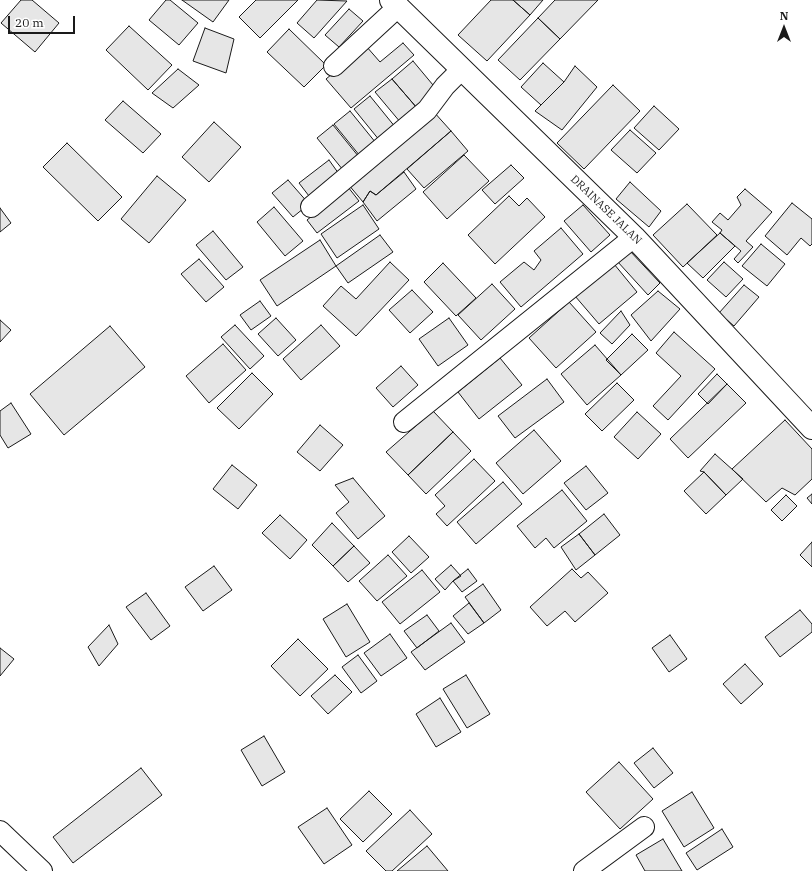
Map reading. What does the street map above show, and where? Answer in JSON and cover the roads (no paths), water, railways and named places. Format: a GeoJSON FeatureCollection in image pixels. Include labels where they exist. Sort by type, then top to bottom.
{"type":"FeatureCollection","features":[{"type":"Feature","properties":{"kind":"street"},"geometry":{"type":"LineString","coordinates":[[334,66],[395,4]]}},
{"type":"Feature","properties":{"kind":"street","name":"DRAINASE JALAN"},"geometry":{"type":"LineString","coordinates":[[395,4],[634,237],[812,428]]}},
{"type":"Feature","properties":{"kind":"street"},"geometry":{"type":"LineString","coordinates":[[311,206],[427,110],[445,86],[461,70]]}},
{"type":"Feature","properties":{"kind":"street"},"geometry":{"type":"LineString","coordinates":[[404,422],[634,237]]}},
{"type":"Feature","properties":{"kind":"street"},"geometry":{"type":"LineString","coordinates":[[584,871],[644,827]]}},
{"type":"Feature","properties":{"kind":"street"},"geometry":{"type":"LineString","coordinates":[[0,831],[42,871]]}}]}
